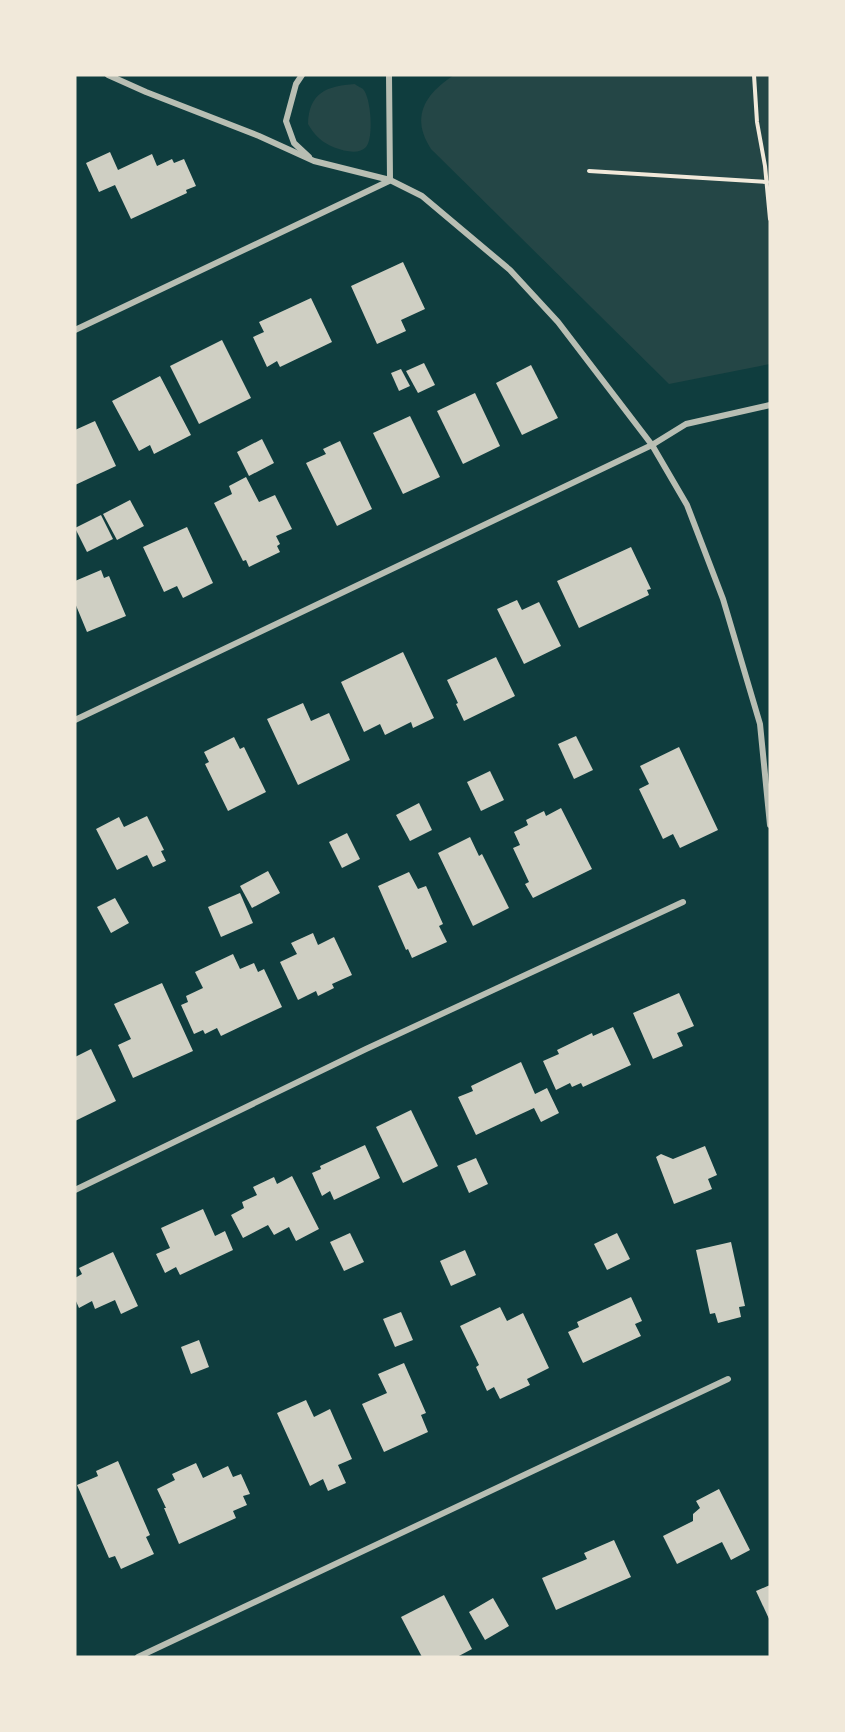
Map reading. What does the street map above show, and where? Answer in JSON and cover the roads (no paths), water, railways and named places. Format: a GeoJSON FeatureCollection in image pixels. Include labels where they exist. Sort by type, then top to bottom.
{"type":"FeatureCollection","features":[{"type":"Feature","properties":{"kind":"street"},"geometry":{"type":"LineString","coordinates":[[108,75],[260,136],[314,161],[390,180],[422,196],[510,270],[558,322],[652,445],[687,505],[723,599],[760,724],[770,825]]}},
{"type":"Feature","properties":{"kind":"street"},"geometry":{"type":"LineString","coordinates":[[302,75],[296,84],[286,121],[294,143],[314,161]]}},
{"type":"Feature","properties":{"kind":"street"},"geometry":{"type":"LineString","coordinates":[[389,75],[390,180]]}},
{"type":"Feature","properties":{"kind":"street"},"geometry":{"type":"LineString","coordinates":[[75,330],[390,180]]}},
{"type":"Feature","properties":{"kind":"street"},"geometry":{"type":"LineString","coordinates":[[75,720],[652,445],[686,424],[770,405]]}},
{"type":"Feature","properties":{"kind":"street"},"geometry":{"type":"LineString","coordinates":[[75,1190],[356,1054],[683,902]]}},
{"type":"Feature","properties":{"kind":"street"},"geometry":{"type":"LineString","coordinates":[[138,1657],[728,1379]]}}]}
